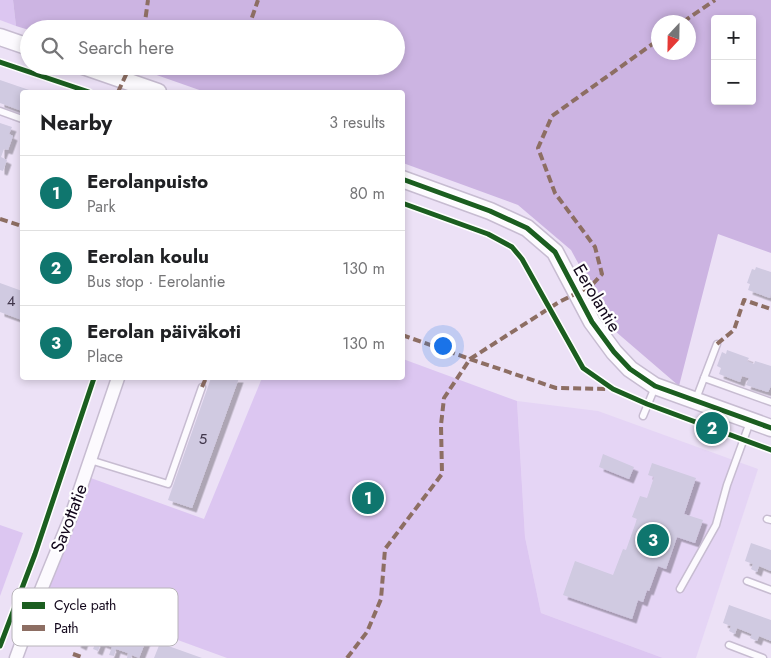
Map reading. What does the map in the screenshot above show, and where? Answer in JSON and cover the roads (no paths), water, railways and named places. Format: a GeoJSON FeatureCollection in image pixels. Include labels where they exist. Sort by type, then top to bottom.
{"type":"FeatureCollection","features":[{"type":"Feature","properties":{"kind":"street"},"geometry":{"type":"LineString","coordinates":[[0,37],[20,44]]}},
{"type":"Feature","properties":{"kind":"street"},"geometry":{"type":"LineString","coordinates":[[109,75],[152,90]]}},
{"type":"Feature","properties":{"kind":"street","name":"Eerolantie"},"geometry":{"type":"LineString","coordinates":[[405,180],[490,211],[527,228],[555,252],[592,322],[614,352],[630,369],[655,386],[771,428]]}},
{"type":"Feature","properties":{"kind":"street","name":"Savottatie"},"geometry":{"type":"LineString","coordinates":[[42,588],[70,520],[117,380]]}},
{"type":"Feature","properties":{"kind":"street","name":"Savottatie"},"geometry":{"type":"LineString","coordinates":[[16,658],[20,646]]}},
{"type":"Feature","properties":{"kind":"lane"},"geometry":{"type":"LineString","coordinates":[[0,112],[20,118]]}},
{"type":"Feature","properties":{"kind":"lane"},"geometry":{"type":"LineString","coordinates":[[695,401],[717,344]]}},
{"type":"Feature","properties":{"kind":"lane"},"geometry":{"type":"LineString","coordinates":[[704,378],[771,402]]}},
{"type":"Feature","properties":{"kind":"lane"},"geometry":{"type":"LineString","coordinates":[[643,416],[655,386]]}},
{"type":"Feature","properties":{"kind":"lane"},"geometry":{"type":"LineString","coordinates":[[90,460],[168,484],[202,387]]}},
{"type":"Feature","properties":{"kind":"lane"},"geometry":{"type":"LineString","coordinates":[[680,589],[716,525],[727,485],[751,421]]}},
{"type":"Feature","properties":{"kind":"lane"},"geometry":{"type":"LineString","coordinates":[[746,581],[771,590]]}},
{"type":"Feature","properties":{"kind":"lane"},"geometry":{"type":"LineString","coordinates":[[728,645],[763,658]]}},
{"type":"Feature","properties":{"kind":"place","name":"Eerolan koulu"},"geometry":{"type":"Point","coordinates":[712,428]}},
{"type":"Feature","properties":{"kind":"place","name":"Eerolanpuisto"},"geometry":{"type":"Point","coordinates":[368,498]}},
{"type":"Feature","properties":{"kind":"place","name":"Eerolan päiväkoti"},"geometry":{"type":"Point","coordinates":[653,540]}}]}
